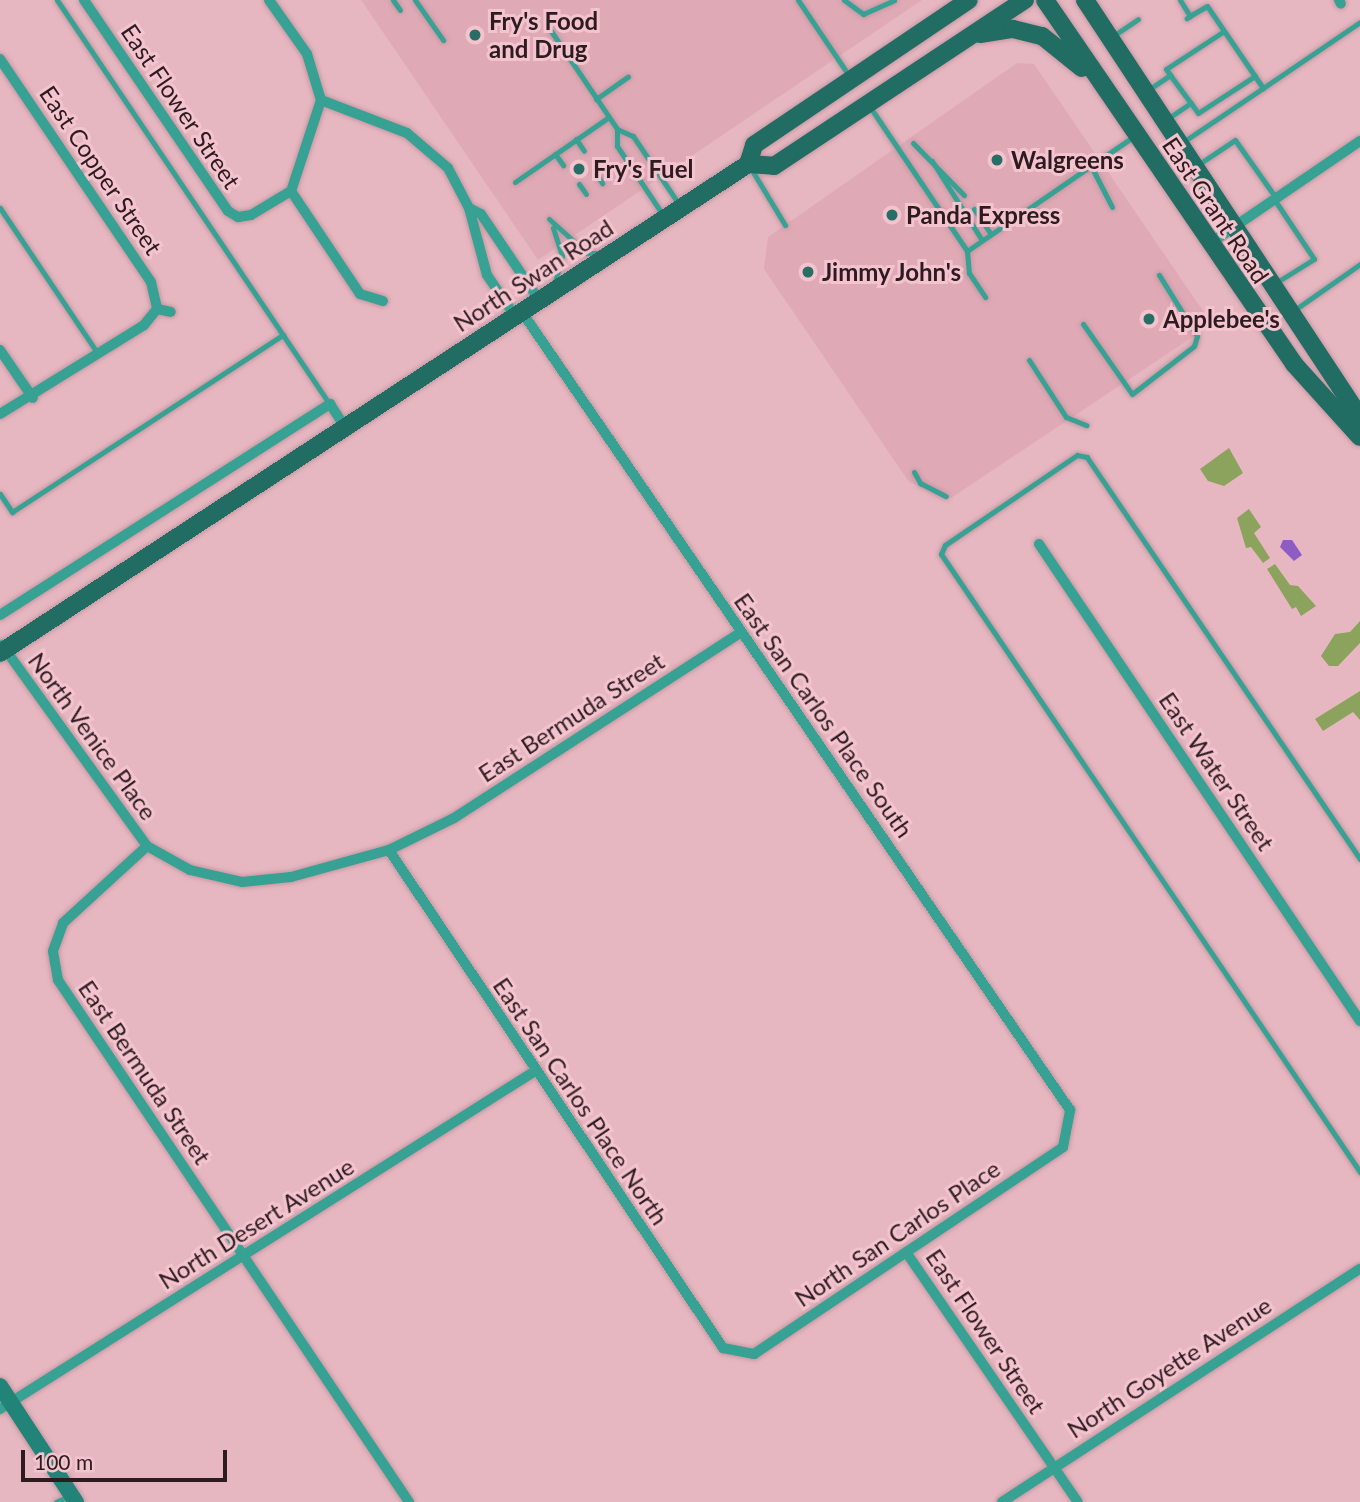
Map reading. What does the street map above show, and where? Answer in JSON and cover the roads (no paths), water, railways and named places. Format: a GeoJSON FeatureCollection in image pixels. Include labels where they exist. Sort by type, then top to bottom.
{"type":"FeatureCollection","features":[{"type":"Feature","properties":{"kind":"main road","name":"North Swan Road"},"geometry":{"type":"LineString","coordinates":[[748,164],[754,145],[969,0]]}},
{"type":"Feature","properties":{"kind":"main road","name":"North Swan Road"},"geometry":{"type":"LineString","coordinates":[[2,649],[748,164],[774,166],[1025,0]]}},
{"type":"Feature","properties":{"kind":"main road","name":"East Grant Road"},"geometry":{"type":"LineString","coordinates":[[1045,0],[1209,245],[1294,364],[1360,437]]}},
{"type":"Feature","properties":{"kind":"main road","name":"East Grant Road"},"geometry":{"type":"LineString","coordinates":[[1085,0],[1236,224],[1360,417]]}},
{"type":"Feature","properties":{"kind":"main road"},"geometry":{"type":"LineString","coordinates":[[973,35],[1013,29],[1042,36],[1102,86]]}},
{"type":"Feature","properties":{"kind":"street","name":"East Flower Street"},"geometry":{"type":"LineString","coordinates":[[84,0],[228,211],[238,217],[251,215],[290,191]]}},
{"type":"Feature","properties":{"kind":"street"},"geometry":{"type":"LineString","coordinates":[[270,0],[307,54],[321,100],[290,191],[360,294],[383,301]]}},
{"type":"Feature","properties":{"kind":"street","name":"East Copper Street"},"geometry":{"type":"LineString","coordinates":[[0,59],[151,282],[157,309]]}},
{"type":"Feature","properties":{"kind":"street"},"geometry":{"type":"LineString","coordinates":[[321,100],[407,133],[427,147],[448,168],[469,208],[487,275],[518,314]]}},
{"type":"Feature","properties":{"kind":"street"},"geometry":{"type":"LineString","coordinates":[[1209,245],[1360,141]]}},
{"type":"Feature","properties":{"kind":"street"},"geometry":{"type":"LineString","coordinates":[[469,208],[481,214],[545,296]]}},
{"type":"Feature","properties":{"kind":"street"},"geometry":{"type":"LineString","coordinates":[[0,414],[33,398],[144,325],[157,309],[171,312]]}},
{"type":"Feature","properties":{"kind":"street","name":"East San Carlos Place South"},"geometry":{"type":"LineString","coordinates":[[518,314],[1070,1110],[1063,1147]]}},
{"type":"Feature","properties":{"kind":"street"},"geometry":{"type":"LineString","coordinates":[[0,350],[33,398]]}},
{"type":"Feature","properties":{"kind":"street"},"geometry":{"type":"LineString","coordinates":[[0,615],[330,404],[345,427]]}},
{"type":"Feature","properties":{"kind":"street","name":"East Water Street"},"geometry":{"type":"LineString","coordinates":[[1039,544],[1360,1021]]}},
{"type":"Feature","properties":{"kind":"street","name":"East Bermuda Street"},"geometry":{"type":"LineString","coordinates":[[409,1502],[58,979],[53,951],[63,923],[147,846],[190,870],[242,882],[291,877],[389,850],[454,818],[741,632]]}},
{"type":"Feature","properties":{"kind":"street","name":"North Venice Place"},"geometry":{"type":"LineString","coordinates":[[2,649],[147,846]]}},
{"type":"Feature","properties":{"kind":"street","name":"East San Carlos Place North"},"geometry":{"type":"LineString","coordinates":[[389,850],[723,1348],[754,1354]]}},
{"type":"Feature","properties":{"kind":"street","name":"North Desert Avenue"},"geometry":{"type":"LineString","coordinates":[[5,1405],[535,1071]]}},
{"type":"Feature","properties":{"kind":"street","name":"North San Carlos Place"},"geometry":{"type":"LineString","coordinates":[[754,1354],[1063,1147]]}},
{"type":"Feature","properties":{"kind":"street","name":"East Flower Street"},"geometry":{"type":"LineString","coordinates":[[906,1252],[1078,1502]]}},
{"type":"Feature","properties":{"kind":"street","name":"North Goyette Avenue"},"geometry":{"type":"LineString","coordinates":[[1002,1502],[1360,1269]]}},
{"type":"Feature","properties":{"kind":"street"},"geometry":{"type":"LineString","coordinates":[[0,1386],[5,1405],[74,1498]]}},
{"type":"Feature","properties":{"kind":"lane"},"geometry":{"type":"LineString","coordinates":[[57,0],[330,404]]}},
{"type":"Feature","properties":{"kind":"lane"},"geometry":{"type":"LineString","coordinates":[[393,0],[400,10]]}},
{"type":"Feature","properties":{"kind":"lane"},"geometry":{"type":"LineString","coordinates":[[415,0],[443,40]]}},
{"type":"Feature","properties":{"kind":"lane"},"geometry":{"type":"LineString","coordinates":[[798,0],[851,79]]}},
{"type":"Feature","properties":{"kind":"lane"},"geometry":{"type":"LineString","coordinates":[[844,0],[863,14],[894,0]]}},
{"type":"Feature","properties":{"kind":"lane"},"geometry":{"type":"LineString","coordinates":[[1180,0],[1189,17],[1207,6],[1263,88]]}},
{"type":"Feature","properties":{"kind":"lane"},"geometry":{"type":"LineString","coordinates":[[1110,38],[1138,19]]}},
{"type":"Feature","properties":{"kind":"lane"},"geometry":{"type":"LineString","coordinates":[[1181,143],[1360,22]]}},
{"type":"Feature","properties":{"kind":"lane"},"geometry":{"type":"LineString","coordinates":[[549,28],[617,129],[633,136],[681,207]]}},
{"type":"Feature","properties":{"kind":"lane"},"geometry":{"type":"LineString","coordinates":[[1224,31],[1166,69],[1170,75],[1198,113],[1255,76]]}},
{"type":"Feature","properties":{"kind":"lane"},"geometry":{"type":"LineString","coordinates":[[1146,92],[1170,75]]}},
{"type":"Feature","properties":{"kind":"lane"},"geometry":{"type":"LineString","coordinates":[[596,99],[628,78]]}},
{"type":"Feature","properties":{"kind":"lane"},"geometry":{"type":"LineString","coordinates":[[1165,121],[1191,103]]}},
{"type":"Feature","properties":{"kind":"lane"},"geometry":{"type":"LineString","coordinates":[[868,105],[967,251],[969,273],[985,297]]}},
{"type":"Feature","properties":{"kind":"lane"},"geometry":{"type":"LineString","coordinates":[[515,182],[609,117]]}},
{"type":"Feature","properties":{"kind":"lane"},"geometry":{"type":"LineString","coordinates":[[617,129],[617,146],[665,218]]}},
{"type":"Feature","properties":{"kind":"lane"},"geometry":{"type":"LineString","coordinates":[[967,251],[1136,135]]}},
{"type":"Feature","properties":{"kind":"lane"},"geometry":{"type":"LineString","coordinates":[[576,139],[584,151]]}},
{"type":"Feature","properties":{"kind":"lane"},"geometry":{"type":"LineString","coordinates":[[1196,166],[1235,140],[1275,198],[1314,258],[1275,284]]}},
{"type":"Feature","properties":{"kind":"lane"},"geometry":{"type":"LineString","coordinates":[[913,143],[964,195]]}},
{"type":"Feature","properties":{"kind":"lane"},"geometry":{"type":"LineString","coordinates":[[555,154],[563,165]]}},
{"type":"Feature","properties":{"kind":"lane"},"geometry":{"type":"LineString","coordinates":[[932,161],[982,240]]}},
{"type":"Feature","properties":{"kind":"lane"},"geometry":{"type":"LineString","coordinates":[[748,164],[785,225]]}},
{"type":"Feature","properties":{"kind":"lane"},"geometry":{"type":"LineString","coordinates":[[1091,166],[1112,207]]}},
{"type":"Feature","properties":{"kind":"lane"},"geometry":{"type":"LineString","coordinates":[[596,173],[602,183]]}},
{"type":"Feature","properties":{"kind":"lane"},"geometry":{"type":"LineString","coordinates":[[579,184],[586,194]]}},
{"type":"Feature","properties":{"kind":"lane"},"geometry":{"type":"LineString","coordinates":[[0,208],[99,354]]}},
{"type":"Feature","properties":{"kind":"lane"},"geometry":{"type":"LineString","coordinates":[[974,209],[991,234]]}},
{"type":"Feature","properties":{"kind":"lane"},"geometry":{"type":"LineString","coordinates":[[545,296],[562,256],[548,219],[587,253],[604,253],[625,244]]}},
{"type":"Feature","properties":{"kind":"lane"},"geometry":{"type":"LineString","coordinates":[[1293,311],[1360,264]]}},
{"type":"Feature","properties":{"kind":"lane"},"geometry":{"type":"LineString","coordinates":[[1083,324],[1132,394],[1194,346],[1197,336],[1159,275]]}},
{"type":"Feature","properties":{"kind":"lane"},"geometry":{"type":"LineString","coordinates":[[0,494],[12,512],[283,335]]}},
{"type":"Feature","properties":{"kind":"lane"},"geometry":{"type":"LineString","coordinates":[[1029,360],[1066,417],[1086,425]]}},
{"type":"Feature","properties":{"kind":"lane"},"geometry":{"type":"LineString","coordinates":[[1360,859],[1087,457],[1077,455],[944,545],[941,554],[1360,1172]]}},
{"type":"Feature","properties":{"kind":"lane"},"geometry":{"type":"LineString","coordinates":[[914,472],[920,484],[946,496]]}},
{"type":"Feature","properties":{"kind":"lane"},"geometry":{"type":"LineString","coordinates":[[56,1502],[74,1498]]}},
{"type":"Feature","properties":{"kind":"place","name":"Fry's Food and Drug"},"geometry":{"type":"Point","coordinates":[475,35]}},
{"type":"Feature","properties":{"kind":"place","name":"Walgreens"},"geometry":{"type":"Point","coordinates":[997,160]}},
{"type":"Feature","properties":{"kind":"place","name":"Fry's Fuel"},"geometry":{"type":"Point","coordinates":[579,169]}},
{"type":"Feature","properties":{"kind":"place","name":"Panda Express"},"geometry":{"type":"Point","coordinates":[892,215]}},
{"type":"Feature","properties":{"kind":"place","name":"Jimmy John's"},"geometry":{"type":"Point","coordinates":[808,272]}},
{"type":"Feature","properties":{"kind":"place","name":"Applebee's"},"geometry":{"type":"Point","coordinates":[1149,319]}}]}
